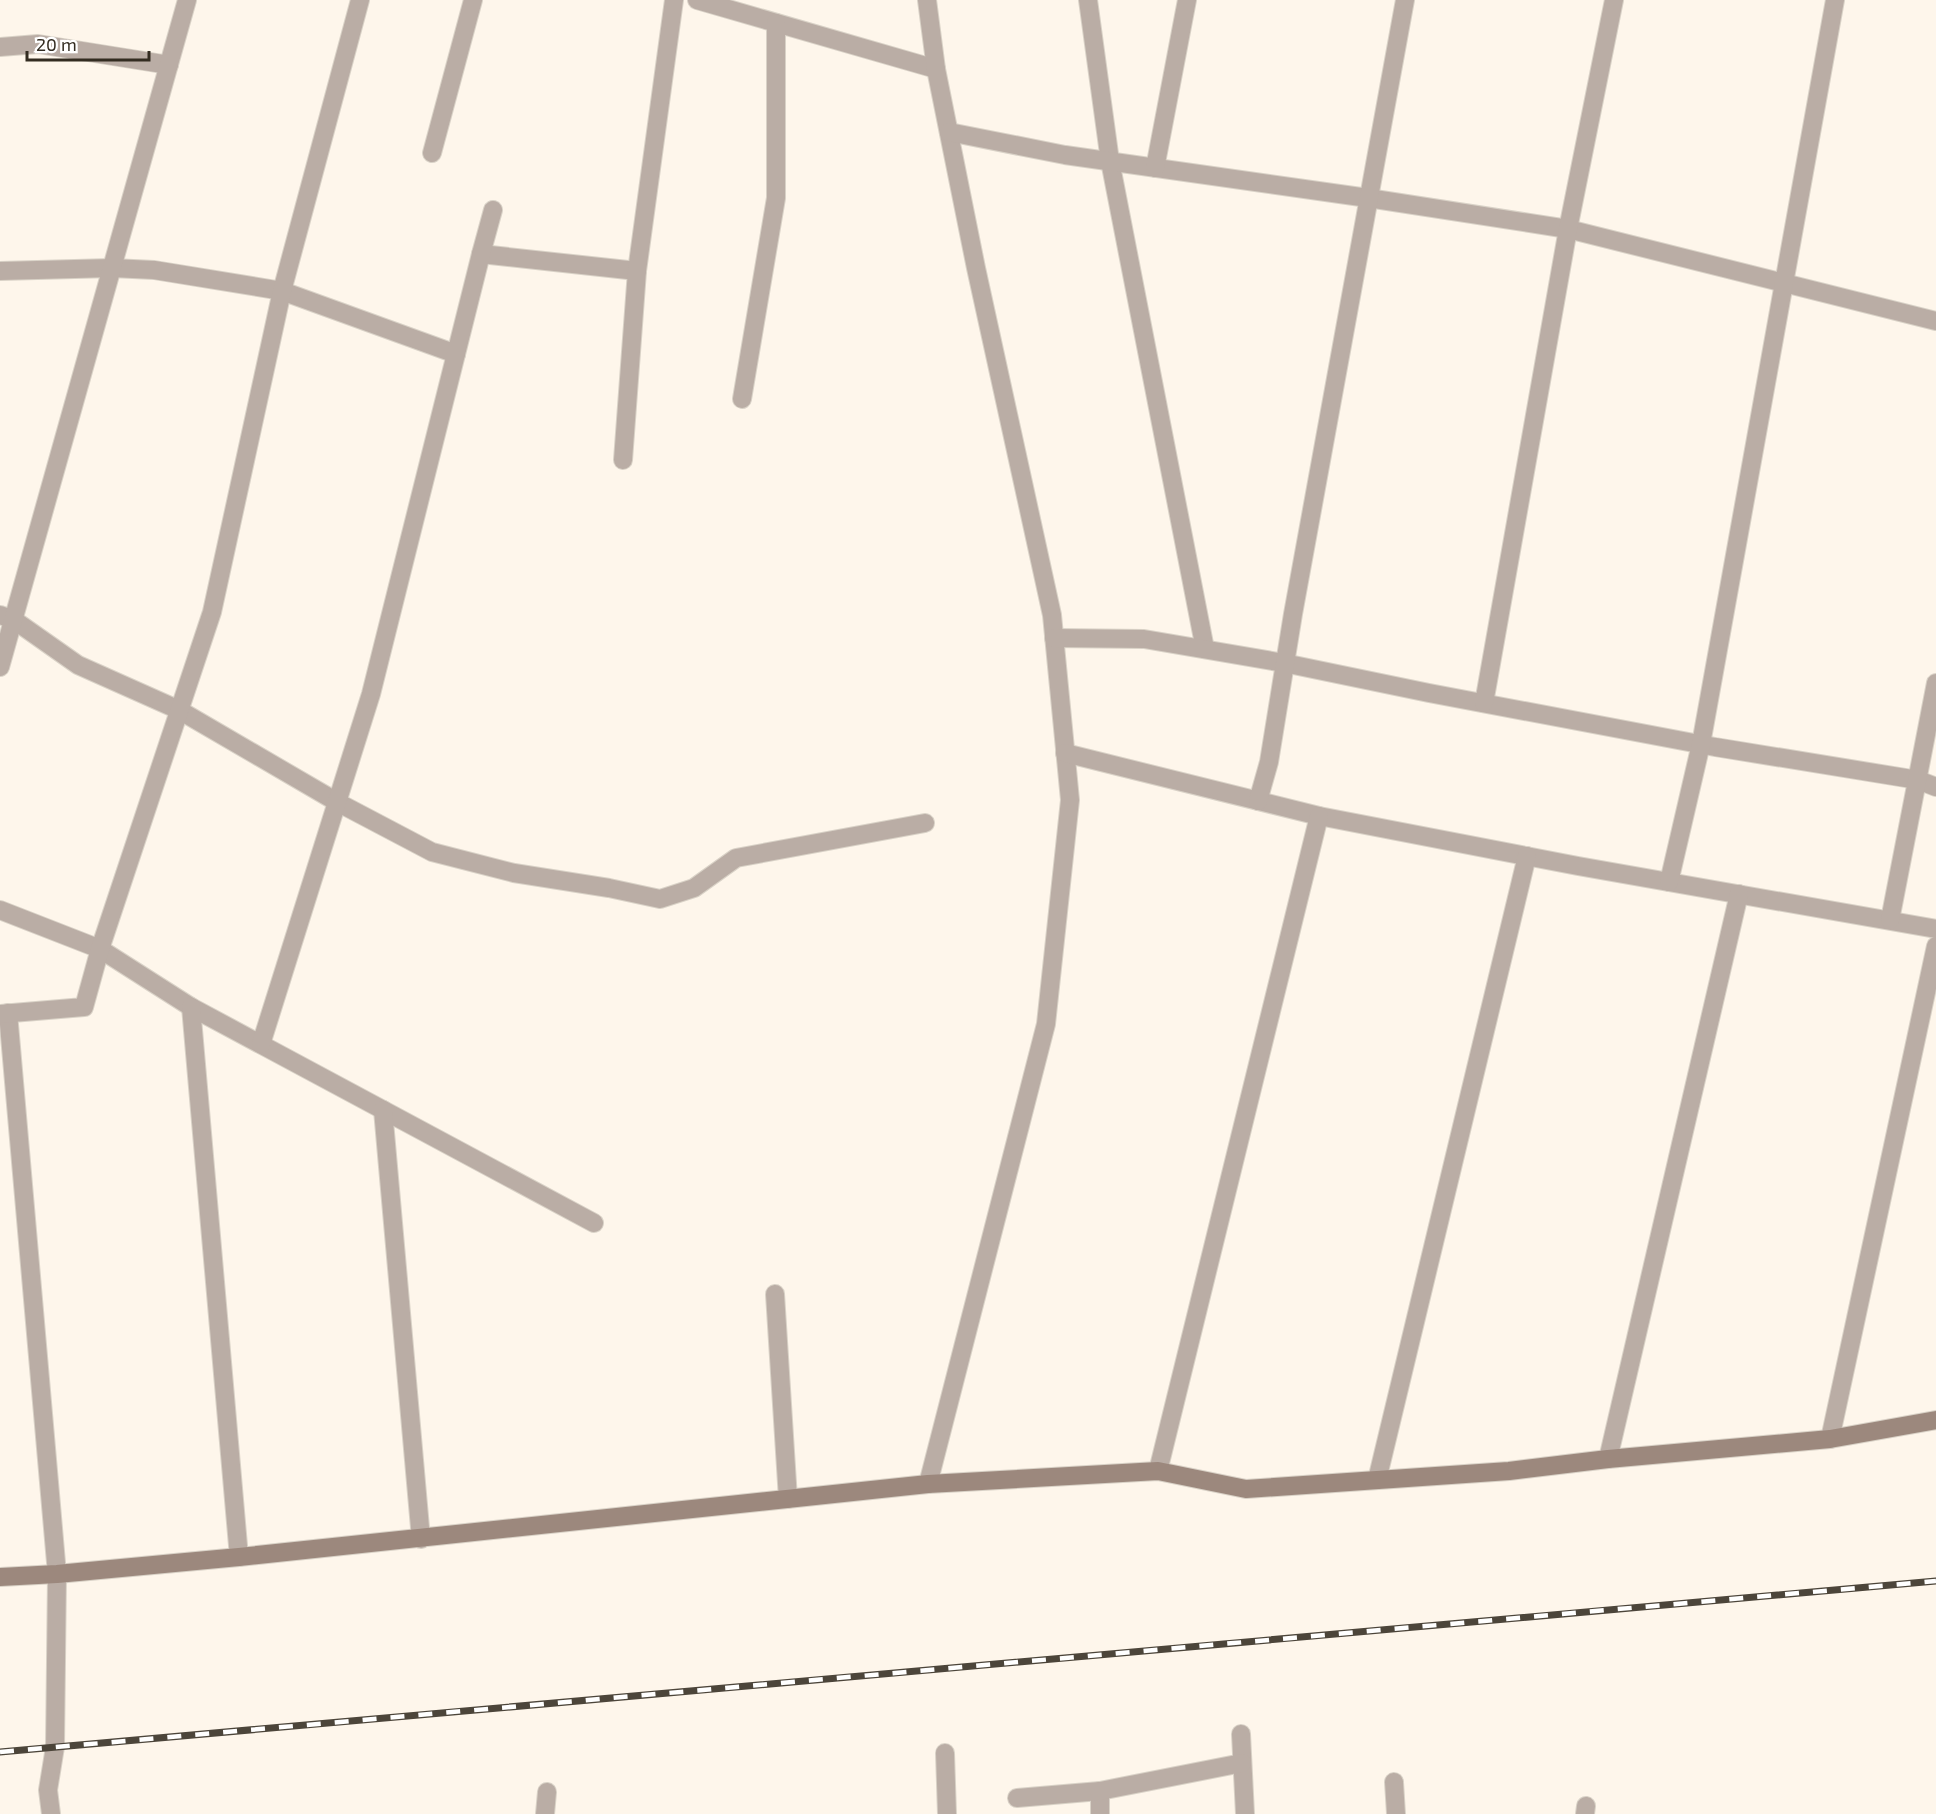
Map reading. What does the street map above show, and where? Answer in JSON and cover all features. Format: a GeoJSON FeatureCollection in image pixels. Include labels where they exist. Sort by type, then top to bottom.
{"type":"FeatureCollection","features":[{"type":"Feature","properties":{"kind":"street"},"geometry":{"type":"LineString","coordinates":[[0,667],[7,617],[112,268],[187,0]]}},
{"type":"Feature","properties":{"kind":"street"},"geometry":{"type":"LineString","coordinates":[[51,1814],[48,1790],[55,1747],[57,1574],[4,1013],[84,1007],[100,949],[212,612],[282,291],[360,0]]}},
{"type":"Feature","properties":{"kind":"street"},"geometry":{"type":"LineString","coordinates":[[432,153],[473,0]]}},
{"type":"Feature","properties":{"kind":"street"},"geometry":{"type":"LineString","coordinates":[[623,460],[637,271],[674,0]]}},
{"type":"Feature","properties":{"kind":"street"},"geometry":{"type":"LineString","coordinates":[[697,0],[936,69]]}},
{"type":"Feature","properties":{"kind":"street"},"geometry":{"type":"LineString","coordinates":[[927,0],[936,69],[1052,615],[1070,800],[1046,1024],[928,1484]]}},
{"type":"Feature","properties":{"kind":"street"},"geometry":{"type":"LineString","coordinates":[[1088,0],[1110,161],[1204,649]]}},
{"type":"Feature","properties":{"kind":"street"},"geometry":{"type":"LineString","coordinates":[[1155,168],[1187,0]]}},
{"type":"Feature","properties":{"kind":"street"},"geometry":{"type":"LineString","coordinates":[[1258,801],[1269,762],[1284,663],[1405,0]]}},
{"type":"Feature","properties":{"kind":"street"},"geometry":{"type":"LineString","coordinates":[[1484,703],[1568,229],[1614,0]]}},
{"type":"Feature","properties":{"kind":"street"},"geometry":{"type":"LineString","coordinates":[[1669,882],[1701,744],[1835,0]]}},
{"type":"Feature","properties":{"kind":"street"},"geometry":{"type":"LineString","coordinates":[[742,399],[776,198],[776,23]]}},
{"type":"Feature","properties":{"kind":"street"},"geometry":{"type":"LineString","coordinates":[[0,47],[38,44],[169,64]]}},
{"type":"Feature","properties":{"kind":"street"},"geometry":{"type":"LineString","coordinates":[[949,132],[1065,155],[1568,229],[1936,321]]}},
{"type":"Feature","properties":{"kind":"street"},"geometry":{"type":"LineString","coordinates":[[261,1044],[371,694],[493,210]]}},
{"type":"Feature","properties":{"kind":"street"},"geometry":{"type":"LineString","coordinates":[[481,254],[637,271]]}},
{"type":"Feature","properties":{"kind":"street"},"geometry":{"type":"LineString","coordinates":[[0,271],[112,268],[154,270],[282,291],[456,354]]}},
{"type":"Feature","properties":{"kind":"street"},"geometry":{"type":"LineString","coordinates":[[7,617],[78,665],[179,710],[338,802],[432,852],[514,873],[609,888],[660,899],[694,888],[736,858],[925,823]]}},
{"type":"Feature","properties":{"kind":"street"},"geometry":{"type":"LineString","coordinates":[[1054,639],[1144,639],[1204,649],[1701,744],[1918,780],[1936,788]]}},
{"type":"Feature","properties":{"kind":"street"},"geometry":{"type":"LineString","coordinates":[[1890,920],[1936,683]]}},
{"type":"Feature","properties":{"kind":"street"},"geometry":{"type":"LineString","coordinates":[[1065,753],[1319,816],[1527,856],[1936,929]]}},
{"type":"Feature","properties":{"kind":"street"},"geometry":{"type":"LineString","coordinates":[[1158,1471],[1319,816]]}},
{"type":"Feature","properties":{"kind":"street"},"geometry":{"type":"LineString","coordinates":[[1377,1480],[1527,856]]}},
{"type":"Feature","properties":{"kind":"street"},"geometry":{"type":"LineString","coordinates":[[1608,1459],[1739,894]]}},
{"type":"Feature","properties":{"kind":"street"},"geometry":{"type":"LineString","coordinates":[[0,910],[100,949],[191,1007],[594,1223]]}},
{"type":"Feature","properties":{"kind":"street"},"geometry":{"type":"LineString","coordinates":[[1830,1439],[1936,946]]}},
{"type":"Feature","properties":{"kind":"street"},"geometry":{"type":"LineString","coordinates":[[191,1007],[239,1557]]}},
{"type":"Feature","properties":{"kind":"street"},"geometry":{"type":"LineString","coordinates":[[383,1110],[421,1539]]}},
{"type":"Feature","properties":{"kind":"street"},"geometry":{"type":"LineString","coordinates":[[775,1294],[788,1499]]}},
{"type":"Feature","properties":{"kind":"street"},"geometry":{"type":"LineString","coordinates":[[0,1577],[57,1574],[421,1539],[928,1484],[1158,1471],[1246,1489],[1509,1471],[1608,1459],[1830,1439],[1936,1420]]}},
{"type":"Feature","properties":{"kind":"street"},"geometry":{"type":"LineString","coordinates":[[1241,1734],[1245,1814]]}},
{"type":"Feature","properties":{"kind":"street"},"geometry":{"type":"LineString","coordinates":[[945,1754],[946,1814]]}},
{"type":"Feature","properties":{"kind":"street"},"geometry":{"type":"LineString","coordinates":[[1017,1798],[1100,1791],[1242,1763]]}},
{"type":"Feature","properties":{"kind":"street"},"geometry":{"type":"LineString","coordinates":[[1394,1782],[1396,1814]]}},
{"type":"Feature","properties":{"kind":"street"},"geometry":{"type":"LineString","coordinates":[[1100,1791],[1100,1814]]}},
{"type":"Feature","properties":{"kind":"street"},"geometry":{"type":"LineString","coordinates":[[545,1814],[547,1792]]}},
{"type":"Feature","properties":{"kind":"railway"},"geometry":{"type":"LineString","coordinates":[[0,1752],[1936,1581]]}}]}
